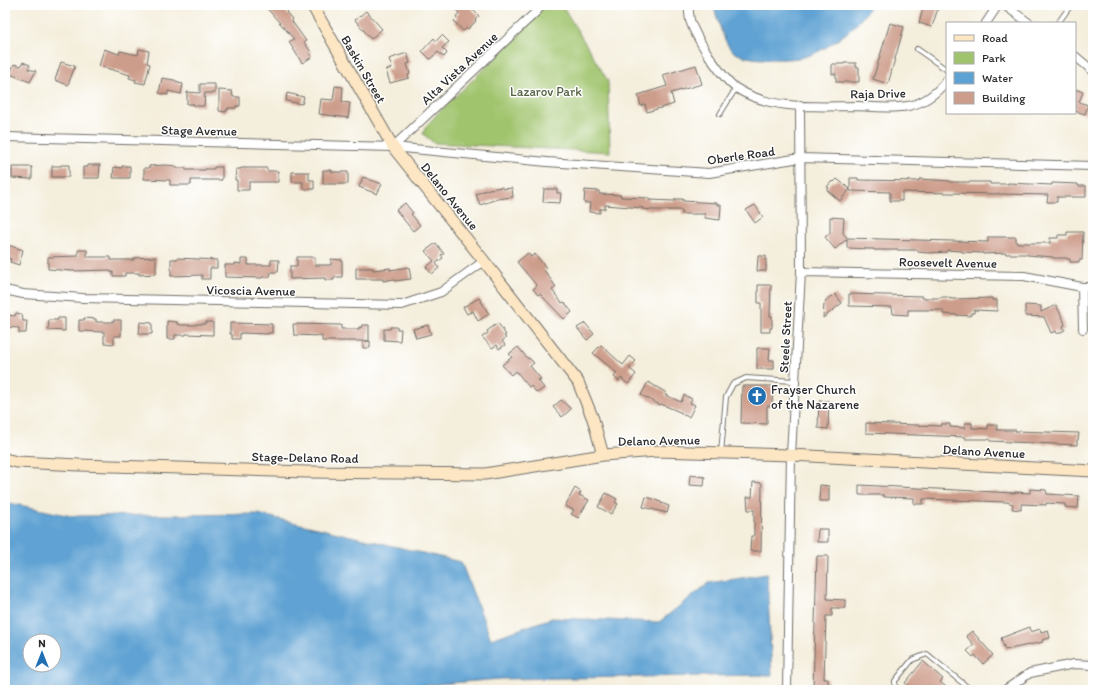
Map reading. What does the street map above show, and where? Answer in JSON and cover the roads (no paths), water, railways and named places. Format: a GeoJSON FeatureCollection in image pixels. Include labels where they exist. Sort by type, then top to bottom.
{"type":"FeatureCollection","features":[{"type":"Feature","properties":{"kind":"main road","name":"Baskin Street"},"geometry":{"type":"LineString","coordinates":[[312,5],[393,147]]}},
{"type":"Feature","properties":{"kind":"main road","name":"Delano Avenue"},"geometry":{"type":"LineString","coordinates":[[393,147],[578,382],[593,419],[603,455],[657,451],[791,455],[1093,470]]}},
{"type":"Feature","properties":{"kind":"main road","name":"Stage-Delano Road"},"geometry":{"type":"LineString","coordinates":[[5,459],[17,462],[79,465],[307,472],[485,474],[603,455]]}},
{"type":"Feature","properties":{"kind":"street","name":"Alta Vista Avenue"},"geometry":{"type":"LineString","coordinates":[[393,147],[537,11],[541,5]]}},
{"type":"Feature","properties":{"kind":"street","name":"Raja Drive"},"geometry":{"type":"LineString","coordinates":[[688,5],[690,20],[700,41],[724,76],[736,87],[754,97],[775,102],[800,105],[908,106],[924,101],[938,92],[946,82]]}},
{"type":"Feature","properties":{"kind":"street"},"geometry":{"type":"LineString","coordinates":[[987,22],[998,5]]}},
{"type":"Feature","properties":{"kind":"street"},"geometry":{"type":"LineString","coordinates":[[1004,5],[1028,22]]}},
{"type":"Feature","properties":{"kind":"street"},"geometry":{"type":"LineString","coordinates":[[1076,57],[1093,71]]}},
{"type":"Feature","properties":{"kind":"street","name":"Steele Street"},"geometry":{"type":"LineString","coordinates":[[787,690],[791,455],[801,272],[800,105]]}},
{"type":"Feature","properties":{"kind":"street","name":"Stage Avenue"},"geometry":{"type":"LineString","coordinates":[[5,138],[393,147]]}},
{"type":"Feature","properties":{"kind":"street","name":"Oberle Road"},"geometry":{"type":"LineString","coordinates":[[393,147],[547,162],[708,173],[800,158],[1093,166]]}},
{"type":"Feature","properties":{"kind":"street","name":"Vicoscia Avenue"},"geometry":{"type":"LineString","coordinates":[[5,290],[23,294],[83,298],[402,305],[441,292],[484,261]]}},
{"type":"Feature","properties":{"kind":"street","name":"Roosevelt Avenue"},"geometry":{"type":"LineString","coordinates":[[801,272],[1024,276],[1082,287],[1093,287]]}},
{"type":"Feature","properties":{"kind":"street"},"geometry":{"type":"LineString","coordinates":[[1082,287],[1082,329]]}},
{"type":"Feature","properties":{"kind":"street"},"geometry":{"type":"LineString","coordinates":[[1005,690],[1030,673],[1074,664],[1093,665]]}},
{"type":"Feature","properties":{"kind":"lane"},"geometry":{"type":"LineString","coordinates":[[1059,22],[1071,5]]}},
{"type":"Feature","properties":{"kind":"lane"},"geometry":{"type":"LineString","coordinates":[[917,49],[946,69]]}},
{"type":"Feature","properties":{"kind":"lane"},"geometry":{"type":"LineString","coordinates":[[720,114],[736,87]]}},
{"type":"Feature","properties":{"kind":"lane"},"geometry":{"type":"LineString","coordinates":[[721,453],[726,397],[733,384],[746,378],[795,381]]}},
{"type":"Feature","properties":{"kind":"lane"},"geometry":{"type":"LineString","coordinates":[[898,690],[895,688],[895,681],[912,660],[927,654],[971,690]]}},
{"type":"Feature","properties":{"kind":"water"},"geometry":{"type":"Polygon","coordinates":[[[713,5],[870,5],[866,13],[851,29],[842,37],[822,50],[794,59],[760,59],[741,55],[730,49],[724,37],[713,5]]]}},
{"type":"Feature","properties":{"kind":"water"},"geometry":{"type":"Polygon","coordinates":[[[5,502],[71,516],[258,514],[461,562],[491,639],[552,618],[659,622],[709,583],[767,574],[772,675],[501,679],[363,690],[5,690],[5,502]]]}},
{"type":"Feature","properties":{"kind":"place","name":"Frayser Church of the Nazarene"},"geometry":{"type":"Point","coordinates":[757,396]}},
{"type":"Feature","properties":{"kind":"park label","name":"Lazarov Park"},"geometry":{"type":"Point","coordinates":[546,91]}}]}
